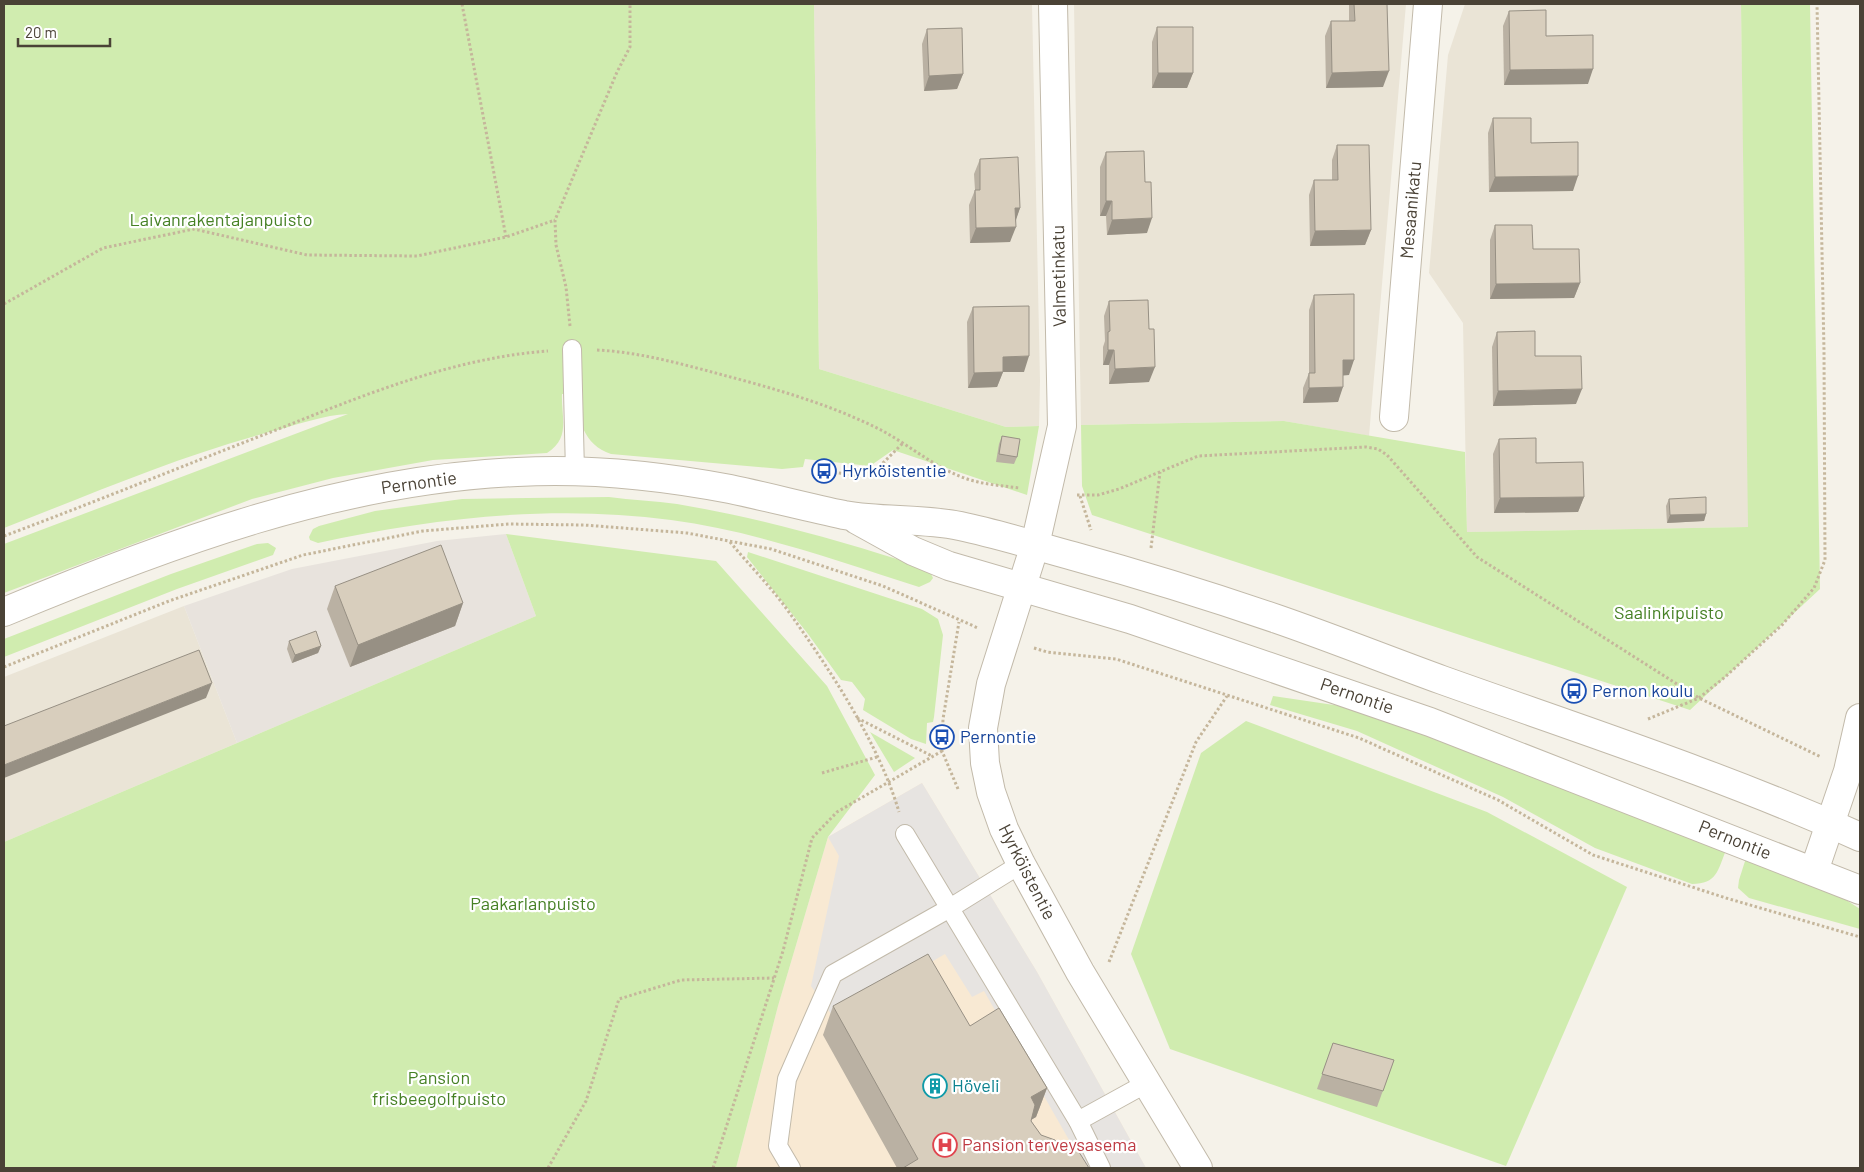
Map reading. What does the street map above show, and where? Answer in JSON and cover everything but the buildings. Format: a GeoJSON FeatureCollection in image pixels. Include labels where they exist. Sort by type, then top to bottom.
{"type":"FeatureCollection","features":[{"type":"Feature","properties":{"kind":"street","name":"Valmetinkatu"},"geometry":{"type":"LineString","coordinates":[[1035,545],[1062,426],[1053,4]]}},
{"type":"Feature","properties":{"kind":"street","name":"Mesaanikatu"},"geometry":{"type":"LineString","coordinates":[[1394,417],[1428,4]]}},
{"type":"Feature","properties":{"kind":"street","name":"Pernontie"},"geometry":{"type":"LineString","coordinates":[[4,612],[72,584],[221,531],[288,509],[337,496],[449,478],[518,472],[575,472],[638,476],[724,488],[850,516],[928,521],[962,526],[1145,576],[1278,619],[1444,680],[1561,720],[1759,794],[1860,837]]}},
{"type":"Feature","properties":{"kind":"street","name":"Pernontie"},"geometry":{"type":"LineString","coordinates":[[850,516],[949,566],[1130,619],[1430,722],[1860,890]]}},
{"type":"Feature","properties":{"kind":"street","name":"Hyrköistentie"},"geometry":{"type":"LineString","coordinates":[[1035,545],[1023,588],[990,684],[983,728],[985,763],[991,792],[1001,820],[1021,864],[1080,972],[1198,1168]]}},
{"type":"Feature","properties":{"kind":"street"},"geometry":{"type":"LineString","coordinates":[[1814,871],[1848,771],[1860,718]]}},
{"type":"Feature","properties":{"kind":"lane"},"geometry":{"type":"LineString","coordinates":[[572,349],[575,472]]}},
{"type":"Feature","properties":{"kind":"lane"},"geometry":{"type":"LineString","coordinates":[[905,834],[1078,1121],[1102,1168]]}},
{"type":"Feature","properties":{"kind":"lane"},"geometry":{"type":"LineString","coordinates":[[791,1168],[778,1146],[786,1079],[833,974],[950,908],[1021,864]]}},
{"type":"Feature","properties":{"kind":"lane"},"geometry":{"type":"LineString","coordinates":[[1078,1121],[1146,1082]]}},
{"type":"Feature","properties":{"kind":"path"},"geometry":{"type":"LineString","coordinates":[[462,4],[506,237]]}},
{"type":"Feature","properties":{"kind":"path"},"geometry":{"type":"LineString","coordinates":[[572,349],[566,287],[556,245],[555,220],[617,72],[630,47],[630,4]]}},
{"type":"Feature","properties":{"kind":"path"},"geometry":{"type":"LineString","coordinates":[[1648,719],[1699,698],[1726,677],[1782,625],[1814,588],[1825,560],[1824,341],[1817,4]]}},
{"type":"Feature","properties":{"kind":"path"},"geometry":{"type":"LineString","coordinates":[[4,304],[103,248],[194,229],[307,255],[417,256],[506,237],[555,220]]}},
{"type":"Feature","properties":{"kind":"path"},"geometry":{"type":"LineString","coordinates":[[4,536],[327,410],[472,361],[526,353],[572,349],[614,351],[690,366],[764,386],[836,410],[881,430],[944,469],[977,482],[1080,496],[1119,490],[1198,456],[1366,447],[1378,449],[1387,455],[1477,556],[1699,698],[1848,771]]}},
{"type":"Feature","properties":{"kind":"path"},"geometry":{"type":"LineString","coordinates":[[824,471],[869,477],[903,443]]}},
{"type":"Feature","properties":{"kind":"path"},"geometry":{"type":"LineString","coordinates":[[1151,552],[1160,471]]}},
{"type":"Feature","properties":{"kind":"path"},"geometry":{"type":"LineString","coordinates":[[4,667],[169,601],[303,555],[423,531],[509,524],[584,526],[687,533],[771,549],[883,586],[959,622],[1047,652],[1116,659],[1359,738],[1498,800],[1593,855],[1726,898],[1860,937]]}},
{"type":"Feature","properties":{"kind":"path"},"geometry":{"type":"LineString","coordinates":[[729,541],[791,614],[856,718],[890,782],[905,834]]}},
{"type":"Feature","properties":{"kind":"path"},"geometry":{"type":"LineString","coordinates":[[1106,968],[1196,742],[1227,696]]}},
{"type":"Feature","properties":{"kind":"path"},"geometry":{"type":"LineString","coordinates":[[856,718],[932,757]]}},
{"type":"Feature","properties":{"kind":"path"},"geometry":{"type":"LineString","coordinates":[[713,1168],[774,978],[812,838],[837,812],[942,751]]}},
{"type":"Feature","properties":{"kind":"path"},"geometry":{"type":"LineString","coordinates":[[822,773],[877,757]]}},
{"type":"Feature","properties":{"kind":"path"},"geometry":{"type":"LineString","coordinates":[[548,1168],[586,1101],[619,999],[681,980],[774,978]]}},
{"type":"Feature","properties":{"kind":"shaded area"},"geometry":{"type":"Polygon","coordinates":[[[814,4],[1032,4],[1040,381],[1039,426],[1006,427],[819,369],[814,4]]]}},
{"type":"Feature","properties":{"kind":"shaded area"},"geometry":{"type":"Polygon","coordinates":[[[1074,4],[1406,4],[1369,436],[1284,421],[1081,425],[1074,4]]]}},
{"type":"Feature","properties":{"kind":"shaded area"},"geometry":{"type":"Polygon","coordinates":[[[1465,4],[1741,4],[1749,527],[1467,532],[1463,323],[1429,273],[1448,55],[1465,4]]]}},
{"type":"Feature","properties":{"kind":"shaded area"},"geometry":{"type":"Polygon","coordinates":[[[506,534],[536,616],[237,743],[184,606],[292,569],[437,541],[506,534]]]}},
{"type":"Feature","properties":{"kind":"shaded area"},"geometry":{"type":"Polygon","coordinates":[[[184,606],[237,743],[4,842],[4,677],[184,606]]]}},
{"type":"Feature","properties":{"kind":"shaded area"},"geometry":{"type":"Polygon","coordinates":[[[922,783],[1037,972],[1146,1168],[736,1168],[778,1006],[828,837],[922,783]]]}},
{"type":"Feature","properties":{"kind":"shaded area"},"geometry":{"type":"Polygon","coordinates":[[[922,783],[1037,972],[1146,1168],[1085,1168],[984,991],[972,997],[945,954],[834,1018],[811,986],[839,856],[828,837],[922,783]]]}},
{"type":"Feature","properties":{"kind":"green space","name":"Laivanrakentajanpuisto"},"geometry":{"type":"Polygon","coordinates":[[[4,4],[814,4],[819,369],[1006,427],[1039,426],[1027,495],[893,450],[870,466],[805,459],[803,467],[782,469],[611,454],[602,450],[588,438],[580,422],[571,394],[562,394],[562,434],[559,441],[547,453],[433,460],[333,478],[252,499],[4,593],[4,544],[348,414],[312,420],[173,462],[4,528],[4,4]]]}},
{"type":"Feature","properties":{"kind":"green space","name":"Saalinkipuisto"},"geometry":{"type":"Polygon","coordinates":[[[1741,4],[1810,4],[1820,589],[1690,710],[1092,515],[1082,486],[1081,425],[1284,421],[1465,452],[1467,532],[1748,527],[1741,4]]]}},
{"type":"Feature","properties":{"kind":"green space"},"geometry":{"type":"Polygon","coordinates":[[[609,497],[677,504],[770,523],[831,539],[922,567],[929,570],[933,578],[930,582],[919,587],[827,557],[734,531],[671,520],[627,515],[582,513],[493,516],[405,527],[318,543],[310,540],[309,537],[313,529],[319,526],[375,511],[462,499],[609,497]]]}},
{"type":"Feature","properties":{"kind":"green space","name":"Paakarlanpuisto"},"geometry":{"type":"Polygon","coordinates":[[[506,534],[716,561],[827,686],[875,775],[828,837],[778,1006],[736,1168],[4,1168],[4,842],[536,616],[506,534]]]}},
{"type":"Feature","properties":{"kind":"green space"},"geometry":{"type":"Polygon","coordinates":[[[268,543],[276,548],[273,555],[177,589],[4,657],[4,639],[171,574],[257,544],[268,543]]]}},
{"type":"Feature","properties":{"kind":"green space"},"geometry":{"type":"Polygon","coordinates":[[[748,552],[922,609],[938,619],[943,635],[934,717],[933,722],[927,723],[926,744],[911,739],[863,710],[865,699],[852,682],[841,680],[808,634],[747,557],[748,552]]]}},
{"type":"Feature","properties":{"kind":"green space"},"geometry":{"type":"Polygon","coordinates":[[[1273,696],[1361,709],[1726,850],[1712,879],[1707,882],[1692,884],[1595,848],[1503,797],[1357,731],[1270,705],[1273,696]]]}},
{"type":"Feature","properties":{"kind":"green space"},"geometry":{"type":"Polygon","coordinates":[[[1246,721],[1487,812],[1627,887],[1506,1166],[1170,1049],[1131,954],[1201,753],[1246,721]]]}},
{"type":"Feature","properties":{"kind":"green space"},"geometry":{"type":"Polygon","coordinates":[[[870,732],[915,758],[894,772],[870,732]]]}},
{"type":"Feature","properties":{"kind":"green space"},"geometry":{"type":"Polygon","coordinates":[[[1746,858],[1843,898],[1860,909],[1860,929],[1749,898],[1738,888],[1746,858]]]}},
{"type":"Feature","properties":{"kind":"place","name":"Hyrköistentie"},"geometry":{"type":"Point","coordinates":[824,471]}},
{"type":"Feature","properties":{"kind":"place","name":"Pernon koulu"},"geometry":{"type":"Point","coordinates":[1574,691]}},
{"type":"Feature","properties":{"kind":"place","name":"Pernontie"},"geometry":{"type":"Point","coordinates":[942,737]}},
{"type":"Feature","properties":{"kind":"place","name":"Höveli"},"geometry":{"type":"Point","coordinates":[935,1086]}},
{"type":"Feature","properties":{"kind":"place","name":"Pansion terveysasema"},"geometry":{"type":"Point","coordinates":[945,1145]}},
{"type":"Feature","properties":{"kind":"park label","name":"Pansion frisbeegolfpuisto"},"geometry":{"type":"Point","coordinates":[439,1088]}}]}
